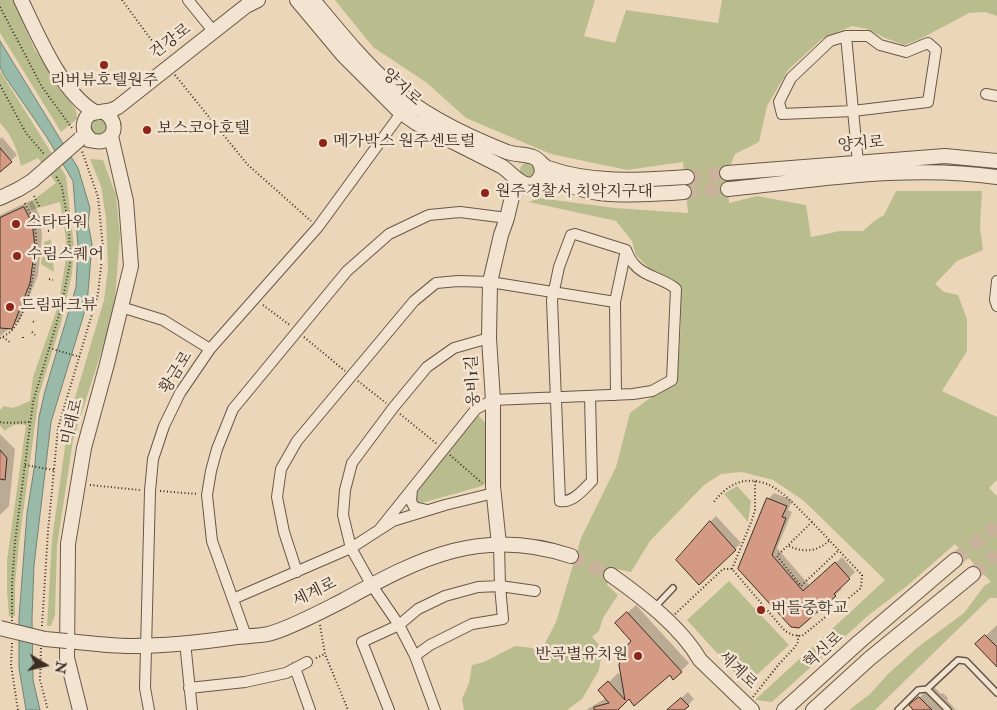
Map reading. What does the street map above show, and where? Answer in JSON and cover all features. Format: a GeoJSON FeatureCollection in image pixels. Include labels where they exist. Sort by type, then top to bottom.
{"type":"FeatureCollection","features":[{"type":"Feature","properties":{"kind":"street"},"geometry":{"type":"LineString","coordinates":[[21,0],[42,44],[70,90],[100,112],[114,129],[109,141],[100,142],[82,139]]}},
{"type":"Feature","properties":{"kind":"street"},"geometry":{"type":"LineString","coordinates":[[188,0],[214,32]]}},
{"type":"Feature","properties":{"kind":"street","name":"양지로"},"geometry":{"type":"LineString","coordinates":[[297,0],[343,55],[399,111],[416,123],[481,156],[530,175],[598,193],[651,195],[684,192]]}},
{"type":"Feature","properties":{"kind":"street","name":"건강로"},"geometry":{"type":"LineString","coordinates":[[100,112],[214,32],[251,2]]}},
{"type":"Feature","properties":{"kind":"street","name":"양지로"},"geometry":{"type":"LineString","coordinates":[[314,2],[370,66],[409,101],[469,135],[518,155],[532,156],[530,175]]}},
{"type":"Feature","properties":{"kind":"street"},"geometry":{"type":"LineString","coordinates":[[846,36],[858,169]]}},
{"type":"Feature","properties":{"kind":"street"},"geometry":{"type":"LineString","coordinates":[[846,36],[868,36],[880,45],[906,52],[928,43],[936,50],[928,102],[853,110],[782,114],[779,102],[790,78],[830,41],[846,36]]}},
{"type":"Feature","properties":{"kind":"street"},"geometry":{"type":"LineString","coordinates":[[366,80],[370,89],[412,126],[462,151],[481,156]]}},
{"type":"Feature","properties":{"kind":"street"},"geometry":{"type":"LineString","coordinates":[[986,94],[997,96]]}},
{"type":"Feature","properties":{"kind":"street"},"geometry":{"type":"LineString","coordinates":[[0,198],[22,195],[32,181],[82,139],[84,121],[100,112]]}},
{"type":"Feature","properties":{"kind":"street","name":"황금로"},"geometry":{"type":"LineString","coordinates":[[149,710],[145,688],[150,491],[153,459],[164,426],[180,393],[210,349],[318,228],[399,116]]}},
{"type":"Feature","properties":{"kind":"street","name":"미래로"},"geometry":{"type":"LineString","coordinates":[[80,710],[67,658],[68,544],[84,448],[131,266],[126,201],[116,153],[109,141]]}},
{"type":"Feature","properties":{"kind":"street","name":"웅비1길"},"geometry":{"type":"LineString","coordinates":[[499,545],[494,493],[489,338],[490,282],[507,218],[530,175],[514,166],[519,158],[518,155]]}},
{"type":"Feature","properties":{"kind":"street","name":"양지로"},"geometry":{"type":"LineString","coordinates":[[728,189],[945,156],[997,161]]}},
{"type":"Feature","properties":{"kind":"street","name":"양지로"},"geometry":{"type":"LineString","coordinates":[[727,173],[858,169],[942,172],[997,177]]}},
{"type":"Feature","properties":{"kind":"street","name":"양지로"},"geometry":{"type":"LineString","coordinates":[[530,175],[616,181],[687,177]]}},
{"type":"Feature","properties":{"kind":"street"},"geometry":{"type":"LineString","coordinates":[[246,636],[212,541],[207,495],[217,449],[233,408],[347,271],[388,234],[429,215],[460,212],[507,218]]}},
{"type":"Feature","properties":{"kind":"street"},"geometry":{"type":"LineString","coordinates":[[379,530],[476,408],[492,400],[555,398],[590,396],[633,394],[652,391],[672,380],[676,289],[670,283],[649,276],[634,265],[626,250],[575,234],[571,235],[559,267],[553,293],[555,398],[560,501],[567,502],[592,481],[590,396]]}},
{"type":"Feature","properties":{"kind":"street"},"geometry":{"type":"LineString","coordinates":[[616,395],[615,302],[626,250]]}},
{"type":"Feature","properties":{"kind":"street"},"geometry":{"type":"LineString","coordinates":[[297,572],[284,532],[277,496],[281,469],[297,441],[414,300],[436,283],[458,281],[490,282],[615,302]]}},
{"type":"Feature","properties":{"kind":"street"},"geometry":{"type":"LineString","coordinates":[[997,281],[995,300],[997,306]]}},
{"type":"Feature","properties":{"kind":"street"},"geometry":{"type":"LineString","coordinates":[[121,307],[164,320],[210,349]]}},
{"type":"Feature","properties":{"kind":"street"},"geometry":{"type":"LineString","coordinates":[[435,710],[414,656],[399,625],[372,584],[352,548],[343,515],[345,490],[352,463],[393,408],[427,367],[454,348],[489,338]]}},
{"type":"Feature","properties":{"kind":"street"},"geometry":{"type":"LineString","coordinates":[[412,489],[411,501],[414,508],[428,510]]}},
{"type":"Feature","properties":{"kind":"street"},"geometry":{"type":"LineString","coordinates":[[233,599],[352,548],[393,521],[494,493]]}},
{"type":"Feature","properties":{"kind":"street"},"geometry":{"type":"LineString","coordinates":[[414,656],[430,645],[472,624],[503,619],[499,545]]}},
{"type":"Feature","properties":{"kind":"street","name":"세계로"},"geometry":{"type":"LineString","coordinates":[[6,630],[36,638],[131,646],[268,634],[317,613],[404,568],[442,553],[476,546],[499,545],[546,549],[571,556]]}},
{"type":"Feature","properties":{"kind":"street","name":"혁신로"},"geometry":{"type":"LineString","coordinates":[[784,710],[955,560]]}},
{"type":"Feature","properties":{"kind":"street"},"geometry":{"type":"LineString","coordinates":[[813,710],[868,659],[974,574]]}},
{"type":"Feature","properties":{"kind":"street","name":"세계로"},"geometry":{"type":"LineString","coordinates":[[611,575],[639,594],[654,608],[700,660],[749,708]]}},
{"type":"Feature","properties":{"kind":"street"},"geometry":{"type":"LineString","coordinates":[[389,710],[362,642],[399,625],[418,609],[445,596],[478,587],[500,586],[535,591]]}},
{"type":"Feature","properties":{"kind":"street"},"geometry":{"type":"LineString","coordinates":[[185,642],[192,710]]}},
{"type":"Feature","properties":{"kind":"street"},"geometry":{"type":"LineString","coordinates":[[189,688],[245,682],[286,673],[307,662]]}},
{"type":"Feature","properties":{"kind":"street"},"geometry":{"type":"LineString","coordinates":[[295,668],[310,710]]}},
{"type":"Feature","properties":{"kind":"lane"},"geometry":{"type":"LineString","coordinates":[[654,608],[673,588]]}},
{"type":"Feature","properties":{"kind":"lane"},"geometry":{"type":"LineString","coordinates":[[898,710],[918,690],[927,689],[958,660],[966,661],[997,693]]}},
{"type":"Feature","properties":{"kind":"lane"},"geometry":{"type":"LineString","coordinates":[[927,689],[948,710]]}},
{"type":"Feature","properties":{"kind":"path"},"geometry":{"type":"LineString","coordinates":[[122,0],[161,53]]}},
{"type":"Feature","properties":{"kind":"path"},"geometry":{"type":"LineString","coordinates":[[0,7],[42,87],[82,139],[98,197],[102,248],[98,294],[58,428],[42,631]]}},
{"type":"Feature","properties":{"kind":"path"},"geometry":{"type":"LineString","coordinates":[[175,75],[247,164],[318,228]]}},
{"type":"Feature","properties":{"kind":"path"},"geometry":{"type":"LineString","coordinates":[[0,86],[26,133],[43,151],[46,158]]}},
{"type":"Feature","properties":{"kind":"path"},"geometry":{"type":"LineString","coordinates":[[18,710],[6,630],[14,550],[33,402],[60,312],[70,264],[69,228],[62,187],[54,172]]}},
{"type":"Feature","properties":{"kind":"path"},"geometry":{"type":"LineString","coordinates":[[11,343],[1,337],[12,330],[28,299],[33,274],[36,235],[32,219],[22,195]]}},
{"type":"Feature","properties":{"kind":"path"},"geometry":{"type":"LineString","coordinates":[[34,196],[40,208]]}},
{"type":"Feature","properties":{"kind":"path"},"geometry":{"type":"LineString","coordinates":[[32,219],[41,218]]}},
{"type":"Feature","properties":{"kind":"path"},"geometry":{"type":"LineString","coordinates":[[48,231],[52,230]]}},
{"type":"Feature","properties":{"kind":"path"},"geometry":{"type":"LineString","coordinates":[[49,279],[53,280]]}},
{"type":"Feature","properties":{"kind":"path"},"geometry":{"type":"LineString","coordinates":[[255,299],[298,332]]}},
{"type":"Feature","properties":{"kind":"path"},"geometry":{"type":"LineString","coordinates":[[28,307],[36,310]]}},
{"type":"Feature","properties":{"kind":"path"},"geometry":{"type":"LineString","coordinates":[[32,332],[35,335]]}},
{"type":"Feature","properties":{"kind":"path"},"geometry":{"type":"LineString","coordinates":[[49,348],[80,357]]}},
{"type":"Feature","properties":{"kind":"path"},"geometry":{"type":"LineString","coordinates":[[0,422],[31,422]]}},
{"type":"Feature","properties":{"kind":"path"},"geometry":{"type":"LineString","coordinates":[[25,465],[54,470]]}},
{"type":"Feature","properties":{"kind":"path"},"geometry":{"type":"LineString","coordinates":[[668,622],[722,569],[732,569],[785,631],[798,636],[802,636],[861,588],[862,575],[812,522],[776,489],[767,484],[746,480],[731,485],[721,492],[713,503]]}},
{"type":"Feature","properties":{"kind":"path"},"geometry":{"type":"LineString","coordinates":[[732,569],[755,510],[755,481]]}},
{"type":"Feature","properties":{"kind":"path"},"geometry":{"type":"LineString","coordinates":[[812,522],[777,556],[801,586],[839,550]]}},
{"type":"Feature","properties":{"kind":"path"},"geometry":{"type":"LineString","coordinates":[[788,546],[801,550],[813,550],[823,546],[830,540]]}},
{"type":"Feature","properties":{"kind":"path"},"geometry":{"type":"LineString","coordinates":[[317,613],[325,654],[348,710]]}},
{"type":"Feature","properties":{"kind":"path"},"geometry":{"type":"LineString","coordinates":[[749,708],[779,664],[795,647],[798,642],[798,636]]}},
{"type":"Feature","properties":{"kind":"path"},"geometry":{"type":"LineString","coordinates":[[42,641],[40,680],[48,710]]}},
{"type":"Feature","properties":{"kind":"shaded area"},"geometry":{"type":"Polygon","coordinates":[[[0,0],[13,0],[35,50],[76,110],[77,119],[61,132],[0,33],[0,0]]]}},
{"type":"Feature","properties":{"kind":"shaded area"},"geometry":{"type":"Polygon","coordinates":[[[335,0],[595,0],[584,36],[615,43],[626,10],[718,23],[722,0],[997,0],[997,16],[985,12],[969,13],[918,40],[904,45],[867,29],[852,26],[822,39],[788,70],[767,106],[759,142],[735,154],[727,173],[729,203],[757,196],[806,205],[811,237],[840,231],[863,231],[884,215],[896,191],[982,191],[980,227],[983,250],[957,261],[935,284],[944,292],[958,295],[967,319],[967,351],[942,391],[997,417],[997,480],[989,488],[997,496],[997,598],[990,598],[875,710],[849,710],[870,694],[888,674],[918,647],[964,613],[985,585],[991,582],[955,544],[907,586],[870,614],[772,702],[755,700],[885,580],[804,501],[773,480],[742,472],[721,474],[704,485],[650,541],[631,572],[612,568],[607,585],[618,595],[603,618],[599,631],[592,637],[600,646],[602,652],[599,670],[582,699],[567,710],[464,710],[462,699],[469,683],[472,665],[484,662],[515,646],[542,649],[556,622],[581,538],[616,467],[630,413],[677,378],[681,325],[681,286],[651,270],[636,255],[632,241],[616,221],[529,202],[539,198],[615,208],[688,213],[683,162],[627,170],[551,154],[466,118],[427,83],[373,47],[335,0]]]}},
{"type":"Feature","properties":{"kind":"shaded area"},"geometry":{"type":"Polygon","coordinates":[[[0,41],[78,168],[90,208],[88,223],[92,244],[87,304],[51,422],[34,565],[32,618],[33,680],[40,710],[26,710],[19,668],[19,618],[27,513],[35,463],[39,417],[76,287],[78,246],[73,181],[46,136],[4,75],[0,67],[0,41]]]}},
{"type":"Feature","properties":{"kind":"shaded area"},"geometry":{"type":"Polygon","coordinates":[[[0,71],[66,176],[74,247],[72,274],[61,323],[39,395],[19,543],[15,585],[15,616],[9,616],[7,560],[26,425],[14,425],[5,431],[0,426],[0,410],[4,406],[13,408],[30,401],[33,377],[58,306],[65,265],[66,239],[60,202],[31,210],[29,203],[56,183],[38,158],[21,166],[14,143],[0,123],[0,71]]]}},
{"type":"Feature","properties":{"kind":"shaded area"},"geometry":{"type":"Polygon","coordinates":[[[99,119],[107,127],[99,135],[91,127],[99,119]]]}},
{"type":"Feature","properties":{"kind":"shaded area"},"geometry":{"type":"Polygon","coordinates":[[[90,159],[103,160],[116,195],[120,235],[115,298],[109,328],[73,440],[57,546],[55,615],[51,626],[47,626],[52,539],[69,418],[104,300],[108,268],[106,218],[101,186],[90,159]]]}},
{"type":"Feature","properties":{"kind":"shaded area"},"geometry":{"type":"Polygon","coordinates":[[[524,163],[530,163],[534,170],[530,177],[524,177],[520,173],[520,167],[524,163]]]}},
{"type":"Feature","properties":{"kind":"shaded area"},"geometry":{"type":"Polygon","coordinates":[[[51,239],[54,272],[41,264],[44,242],[51,239]]]}},
{"type":"Feature","properties":{"kind":"shaded area"},"geometry":{"type":"Polygon","coordinates":[[[478,415],[485,422],[487,482],[482,486],[422,503],[417,502],[414,495],[417,487],[478,415]]]}},
{"type":"Feature","properties":{"kind":"shaded area"},"geometry":{"type":"Polygon","coordinates":[[[737,486],[751,501],[748,522],[724,494],[737,486]]]}},
{"type":"Feature","properties":{"kind":"shaded area"},"geometry":{"type":"Polygon","coordinates":[[[729,581],[789,645],[746,685],[687,620],[729,581]]]}},
{"type":"Feature","properties":{"kind":"building"},"geometry":{"type":"Polygon","coordinates":[[[0,148],[12,162],[0,172],[0,148]]]}},
{"type":"Feature","properties":{"kind":"building"},"geometry":{"type":"Polygon","coordinates":[[[24,207],[31,221],[35,247],[30,283],[12,329],[0,328],[0,218],[24,207]]]}},
{"type":"Feature","properties":{"kind":"building"},"geometry":{"type":"Polygon","coordinates":[[[0,450],[7,458],[5,480],[0,479],[0,450]]]}},
{"type":"Feature","properties":{"kind":"building"},"geometry":{"type":"Polygon","coordinates":[[[767,498],[787,506],[782,517],[786,518],[772,555],[803,591],[835,562],[850,579],[834,594],[836,596],[799,628],[791,627],[738,569],[767,498]]]}},
{"type":"Feature","properties":{"kind":"building"},"geometry":{"type":"Polygon","coordinates":[[[710,521],[736,550],[699,585],[676,560],[710,521]]]}},
{"type":"Feature","properties":{"kind":"building"},"geometry":{"type":"Polygon","coordinates":[[[627,612],[682,672],[673,680],[670,675],[634,706],[629,699],[618,710],[594,710],[594,707],[609,703],[598,690],[608,681],[625,700],[619,665],[623,650],[631,641],[615,623],[627,612]]]}},
{"type":"Feature","properties":{"kind":"building"},"geometry":{"type":"Polygon","coordinates":[[[985,635],[997,647],[997,667],[975,644],[985,635]]]}},
{"type":"Feature","properties":{"kind":"building"},"geometry":{"type":"Polygon","coordinates":[[[919,697],[932,710],[913,710],[909,705],[919,697]]]}},
{"type":"Feature","properties":{"kind":"building"},"geometry":{"type":"Polygon","coordinates":[[[681,698],[689,706],[684,710],[667,710],[681,698]]]}},
{"type":"Feature","properties":{"kind":"tunnel"},"geometry":{"type":"LineString","coordinates":[[687,177],[727,173]]}},
{"type":"Feature","properties":{"kind":"tunnel"},"geometry":{"type":"LineString","coordinates":[[684,192],[728,189]]}},
{"type":"Feature","properties":{"kind":"tunnel"},"geometry":{"type":"LineString","coordinates":[[955,560],[997,526]]}},
{"type":"Feature","properties":{"kind":"tunnel"},"geometry":{"type":"LineString","coordinates":[[973,574],[997,554]]}},
{"type":"Feature","properties":{"kind":"tunnel"},"geometry":{"type":"LineString","coordinates":[[571,556],[611,575]]}},
{"type":"Feature","properties":{"kind":"place","name":"리버뷰호텔원주"},"geometry":{"type":"Point","coordinates":[104,65]}},
{"type":"Feature","properties":{"kind":"place","name":"보스코아호텔"},"geometry":{"type":"Point","coordinates":[147,130]}},
{"type":"Feature","properties":{"kind":"place","name":"메가박스 원주센트럴"},"geometry":{"type":"Point","coordinates":[323,143]}},
{"type":"Feature","properties":{"kind":"place","name":"원주경찰서 치악지구대"},"geometry":{"type":"Point","coordinates":[485,193]}},
{"type":"Feature","properties":{"kind":"place","name":"스타타워"},"geometry":{"type":"Point","coordinates":[16,224]}},
{"type":"Feature","properties":{"kind":"place","name":"수림스퀘어"},"geometry":{"type":"Point","coordinates":[17,256]}},
{"type":"Feature","properties":{"kind":"place","name":"드림파크뷰"},"geometry":{"type":"Point","coordinates":[10,307]}},
{"type":"Feature","properties":{"kind":"place","name":"버들중학교"},"geometry":{"type":"Point","coordinates":[761,610]}},
{"type":"Feature","properties":{"kind":"place","name":"반곡별유치원"},"geometry":{"type":"Point","coordinates":[638,656]}}]}
